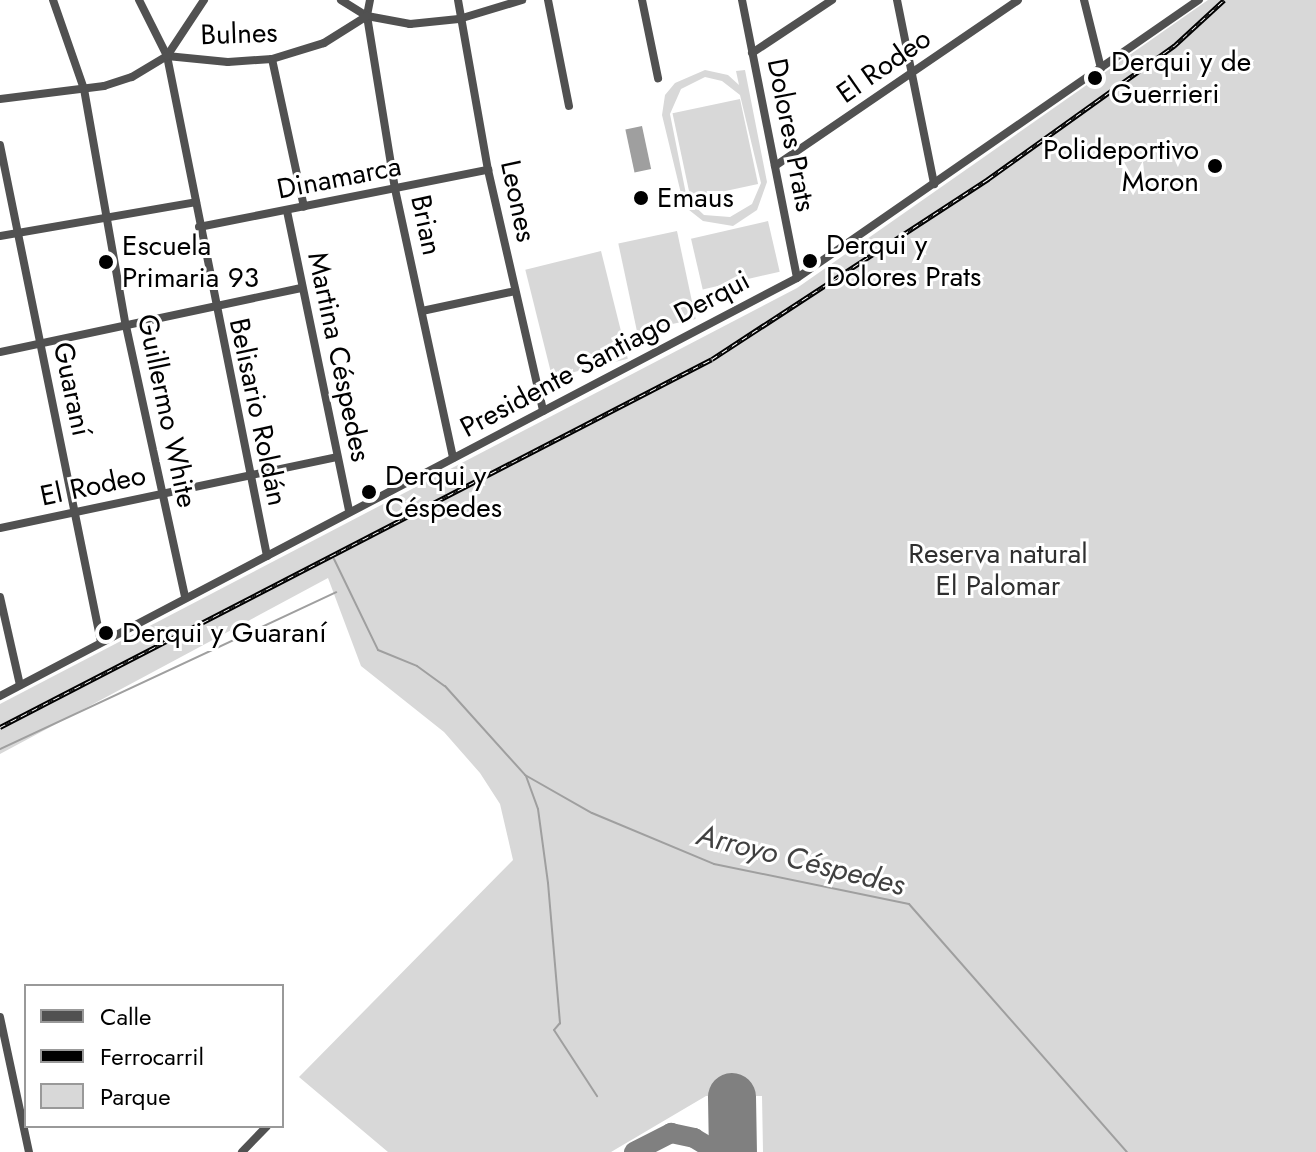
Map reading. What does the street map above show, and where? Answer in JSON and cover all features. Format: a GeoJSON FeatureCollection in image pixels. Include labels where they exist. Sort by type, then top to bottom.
{"type":"FeatureCollection","features":[{"type":"Feature","properties":{"kind":"street","name":"Guillermo White"},"geometry":{"type":"LineString","coordinates":[[53,0],[84,89],[126,326],[185,597]]}},
{"type":"Feature","properties":{"kind":"street","name":"Belisario Roldán"},"geometry":{"type":"LineString","coordinates":[[139,0],[167,56],[214,307],[267,556]]}},
{"type":"Feature","properties":{"kind":"street"},"geometry":{"type":"LineString","coordinates":[[167,56],[204,0]]}},
{"type":"Feature","properties":{"kind":"street"},"geometry":{"type":"LineString","coordinates":[[341,0],[367,16],[410,24],[459,19],[522,0]]}},
{"type":"Feature","properties":{"kind":"street","name":"Brian"},"geometry":{"type":"LineString","coordinates":[[370,0],[367,16],[395,189],[453,458]]}},
{"type":"Feature","properties":{"kind":"street","name":"Leones"},"geometry":{"type":"LineString","coordinates":[[458,0],[488,170],[543,411]]}},
{"type":"Feature","properties":{"kind":"street"},"geometry":{"type":"LineString","coordinates":[[548,0],[569,106]]}},
{"type":"Feature","properties":{"kind":"street"},"geometry":{"type":"LineString","coordinates":[[642,0],[658,78]]}},
{"type":"Feature","properties":{"kind":"street","name":"Dolores Prats"},"geometry":{"type":"LineString","coordinates":[[742,0],[797,278]]}},
{"type":"Feature","properties":{"kind":"street"},"geometry":{"type":"LineString","coordinates":[[752,53],[832,0]]}},
{"type":"Feature","properties":{"kind":"street"},"geometry":{"type":"LineString","coordinates":[[897,0],[934,184]]}},
{"type":"Feature","properties":{"kind":"street","name":"El Rodeo"},"geometry":{"type":"LineString","coordinates":[[775,166],[1018,0]]}},
{"type":"Feature","properties":{"kind":"street"},"geometry":{"type":"LineString","coordinates":[[1084,0],[1101,68]]}},
{"type":"Feature","properties":{"kind":"street","name":"Presidente Santiago Derqui"},"geometry":{"type":"LineString","coordinates":[[0,696],[797,278],[1199,0]]}},
{"type":"Feature","properties":{"kind":"street","name":"Bulnes"},"geometry":{"type":"LineString","coordinates":[[0,99],[123,81],[167,56],[228,62],[272,59],[324,43],[367,16]]}},
{"type":"Feature","properties":{"kind":"street"},"geometry":{"type":"LineString","coordinates":[[272,59],[304,207]]}},
{"type":"Feature","properties":{"kind":"street","name":"Guaraní"},"geometry":{"type":"LineString","coordinates":[[0,145],[101,642]]}},
{"type":"Feature","properties":{"kind":"street","name":"Dinamarca"},"geometry":{"type":"LineString","coordinates":[[199,227],[488,170]]}},
{"type":"Feature","properties":{"kind":"street"},"geometry":{"type":"LineString","coordinates":[[0,236],[196,202]]}},
{"type":"Feature","properties":{"kind":"street","name":"Martina Céspedes"},"geometry":{"type":"LineString","coordinates":[[287,211],[349,511]]}},
{"type":"Feature","properties":{"kind":"street"},"geometry":{"type":"LineString","coordinates":[[0,352],[301,288]]}},
{"type":"Feature","properties":{"kind":"street"},"geometry":{"type":"LineString","coordinates":[[422,311],[515,291]]}},
{"type":"Feature","properties":{"kind":"street","name":"El Rodeo"},"geometry":{"type":"LineString","coordinates":[[0,528],[337,457]]}},
{"type":"Feature","properties":{"kind":"street"},"geometry":{"type":"LineString","coordinates":[[0,597],[20,685]]}},
{"type":"Feature","properties":{"kind":"street"},"geometry":{"type":"LineString","coordinates":[[0,1017],[29,1152]]}},
{"type":"Feature","properties":{"kind":"street"},"geometry":{"type":"LineString","coordinates":[[242,1152],[265,1128]]}},
{"type":"Feature","properties":{"kind":"green space","name":"Reserva natural El Palomar"},"geometry":{"type":"Polygon","coordinates":[[[1208,0],[1316,0],[1316,1152],[763,1152],[762,1096],[706,1096],[611,1152],[388,1152],[299,1077],[513,860],[500,804],[480,773],[444,732],[361,666],[328,578],[0,754],[0,704],[797,288],[1208,0]]]}},
{"type":"Feature","properties":{"kind":"green space"},"geometry":{"type":"Polygon","coordinates":[[[705,70],[728,75],[739,85],[736,71],[745,70],[767,182],[757,210],[733,226],[703,221],[684,206],[662,115],[665,95],[675,83],[705,70]],[[705,77],[681,89],[670,114],[687,199],[704,215],[730,217],[752,204],[761,183],[740,95],[722,81],[705,77]]]}},
{"type":"Feature","properties":{"kind":"green space"},"geometry":{"type":"Polygon","coordinates":[[[740,99],[758,184],[691,198],[673,113],[740,99]]]}},
{"type":"Feature","properties":{"kind":"green space"},"geometry":{"type":"Polygon","coordinates":[[[768,221],[780,272],[703,289],[691,239],[768,221]]]}},
{"type":"Feature","properties":{"kind":"green space"},"geometry":{"type":"Polygon","coordinates":[[[677,231],[696,319],[637,332],[618,243],[677,231]]]}},
{"type":"Feature","properties":{"kind":"green space"},"geometry":{"type":"Polygon","coordinates":[[[601,251],[628,359],[552,378],[525,270],[601,251]]]}},
{"type":"Feature","properties":{"kind":"shaded area"},"geometry":{"type":"Polygon","coordinates":[[[642,126],[651,169],[635,173],[625,130],[642,126]]]}},
{"type":"Feature","properties":{"kind":"waterway","name":"Arroyo Céspedes"},"geometry":{"type":"LineString","coordinates":[[334,559],[378,650],[417,666],[445,686],[525,775],[592,813],[714,864],[909,904],[1127,1152]]}},
{"type":"Feature","properties":{"kind":"waterway"},"geometry":{"type":"LineString","coordinates":[[0,749],[336,592]]}},
{"type":"Feature","properties":{"kind":"waterway"},"geometry":{"type":"LineString","coordinates":[[526,776],[538,809],[548,883],[560,1023],[554,1030],[597,1096]]}},
{"type":"Feature","properties":{"kind":"taxiway"},"geometry":{"type":"LineString","coordinates":[[634,1152],[671,1133],[694,1138],[717,1152]]}},
{"type":"Feature","properties":{"kind":"runway"},"geometry":{"type":"LineString","coordinates":[[732,1097],[733,1152]]}},
{"type":"Feature","properties":{"kind":"railway"},"geometry":{"type":"LineString","coordinates":[[0,727],[712,359],[988,179],[1174,46],[1224,0]]}},
{"type":"Feature","properties":{"kind":"place","name":"Derqui y de Guerrieri"},"geometry":{"type":"Point","coordinates":[1095,78]}},
{"type":"Feature","properties":{"kind":"place","name":"Polideportivo Moron"},"geometry":{"type":"Point","coordinates":[1215,166]}},
{"type":"Feature","properties":{"kind":"place","name":"Emaus"},"geometry":{"type":"Point","coordinates":[641,198]}},
{"type":"Feature","properties":{"kind":"place","name":"Derqui y Dolores Prats"},"geometry":{"type":"Point","coordinates":[810,261]}},
{"type":"Feature","properties":{"kind":"place","name":"Escuela Primaria 93"},"geometry":{"type":"Point","coordinates":[106,262]}},
{"type":"Feature","properties":{"kind":"place","name":"Derqui y Céspedes"},"geometry":{"type":"Point","coordinates":[369,492]}},
{"type":"Feature","properties":{"kind":"place","name":"Derqui y Guaraní"},"geometry":{"type":"Point","coordinates":[106,633]}}]}
